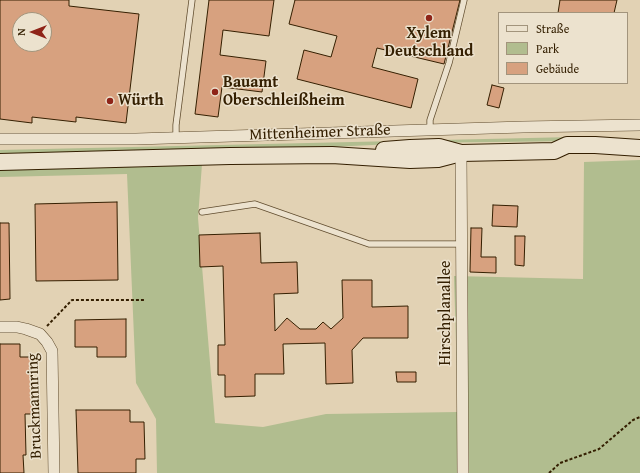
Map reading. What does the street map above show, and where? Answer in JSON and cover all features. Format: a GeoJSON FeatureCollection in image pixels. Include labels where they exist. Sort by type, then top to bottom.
{"type":"FeatureCollection","features":[{"type":"Feature","properties":{"kind":"main road","name":"Mittenheimer Straße"},"geometry":{"type":"LineString","coordinates":[[0,162],[332,155],[410,160],[438,159],[461,153],[554,150],[568,155],[596,155],[640,149]]}},
{"type":"Feature","properties":{"kind":"street","name":"Mittenheimer Straße"},"geometry":{"type":"LineString","coordinates":[[0,139],[176,137],[640,125]]}},
{"type":"Feature","properties":{"kind":"street","name":"Hirschplanallee"},"geometry":{"type":"LineString","coordinates":[[461,153],[463,473]]}},
{"type":"Feature","properties":{"kind":"street","name":"Bruckmannring"},"geometry":{"type":"LineString","coordinates":[[0,327],[17,327],[40,334],[52,351],[54,473]]}},
{"type":"Feature","properties":{"kind":"lane"},"geometry":{"type":"LineString","coordinates":[[176,137],[176,125],[192,0]]}},
{"type":"Feature","properties":{"kind":"lane"},"geometry":{"type":"LineString","coordinates":[[430,130],[430,120],[449,63],[464,0]]}},
{"type":"Feature","properties":{"kind":"lane"},"geometry":{"type":"LineString","coordinates":[[202,212],[255,204],[369,244],[461,244]]}},
{"type":"Feature","properties":{"kind":"path"},"geometry":{"type":"LineString","coordinates":[[40,334],[72,300],[145,300]]}},
{"type":"Feature","properties":{"kind":"path"},"geometry":{"type":"LineString","coordinates":[[549,473],[560,463],[599,449],[633,420],[640,417]]}},
{"type":"Feature","properties":{"kind":"green space"},"geometry":{"type":"Polygon","coordinates":[[[573,137],[578,141],[414,143],[289,149],[0,155],[0,150],[573,137]]]}},
{"type":"Feature","properties":{"kind":"green space"},"geometry":{"type":"Polygon","coordinates":[[[640,160],[640,473],[157,473],[156,419],[136,383],[127,174],[0,177],[0,168],[202,164],[198,218],[215,423],[263,427],[326,414],[458,412],[454,276],[583,279],[584,162],[640,160]]]}},
{"type":"Feature","properties":{"kind":"building"},"geometry":{"type":"Polygon","coordinates":[[[0,0],[69,0],[69,6],[139,14],[126,123],[76,117],[76,122],[32,117],[32,123],[0,119],[0,0]]]}},
{"type":"Feature","properties":{"kind":"building"},"geometry":{"type":"Polygon","coordinates":[[[209,0],[274,0],[269,36],[223,30],[220,55],[266,61],[262,92],[222,87],[218,117],[195,114],[209,0]]]}},
{"type":"Feature","properties":{"kind":"building"},"geometry":{"type":"Polygon","coordinates":[[[295,0],[460,0],[444,64],[377,48],[372,67],[418,79],[411,108],[297,79],[304,50],[331,57],[337,36],[289,24],[295,0]]]}},
{"type":"Feature","properties":{"kind":"building"},"geometry":{"type":"Polygon","coordinates":[[[560,0],[617,0],[614,12],[558,12],[560,0]]]}},
{"type":"Feature","properties":{"kind":"building"},"geometry":{"type":"Polygon","coordinates":[[[492,85],[504,88],[499,108],[487,105],[492,85]]]}},
{"type":"Feature","properties":{"kind":"building"},"geometry":{"type":"Polygon","coordinates":[[[117,202],[118,280],[36,281],[35,204],[117,202]]]}},
{"type":"Feature","properties":{"kind":"building"},"geometry":{"type":"Polygon","coordinates":[[[493,205],[518,206],[517,227],[492,226],[493,205]]]}},
{"type":"Feature","properties":{"kind":"building"},"geometry":{"type":"Polygon","coordinates":[[[0,223],[9,223],[10,299],[0,300],[0,223]]]}},
{"type":"Feature","properties":{"kind":"building"},"geometry":{"type":"Polygon","coordinates":[[[471,228],[482,228],[481,257],[496,257],[496,273],[470,272],[471,228]]]}},
{"type":"Feature","properties":{"kind":"building"},"geometry":{"type":"Polygon","coordinates":[[[260,233],[261,263],[297,262],[298,293],[274,294],[275,331],[287,318],[300,329],[316,329],[323,322],[331,329],[343,318],[342,280],[372,280],[372,307],[408,306],[408,338],[363,338],[352,350],[353,383],[326,384],[325,343],[283,344],[284,374],[255,374],[255,396],[225,397],[225,375],[218,375],[218,345],[225,345],[223,266],[200,267],[199,235],[260,233]]]}},
{"type":"Feature","properties":{"kind":"building"},"geometry":{"type":"Polygon","coordinates":[[[515,236],[525,236],[524,266],[515,265],[515,236]]]}},
{"type":"Feature","properties":{"kind":"building"},"geometry":{"type":"Polygon","coordinates":[[[126,319],[126,357],[97,357],[97,347],[75,347],[75,320],[126,319]]]}},
{"type":"Feature","properties":{"kind":"building"},"geometry":{"type":"Polygon","coordinates":[[[0,344],[20,344],[20,357],[31,357],[31,383],[37,383],[37,414],[25,414],[26,455],[23,455],[24,473],[0,473],[0,344]]]}},
{"type":"Feature","properties":{"kind":"building"},"geometry":{"type":"Polygon","coordinates":[[[396,372],[416,372],[416,382],[397,382],[396,372]]]}},
{"type":"Feature","properties":{"kind":"building"},"geometry":{"type":"Polygon","coordinates":[[[76,410],[130,410],[130,422],[144,422],[145,459],[136,459],[136,473],[78,473],[76,410]]]}},
{"type":"Feature","properties":{"kind":"place","name":"Xylem Deutschland"},"geometry":{"type":"Point","coordinates":[429,18]}},
{"type":"Feature","properties":{"kind":"place","name":"Bauamt Oberschleißheim"},"geometry":{"type":"Point","coordinates":[215,92]}},
{"type":"Feature","properties":{"kind":"place","name":"Würth"},"geometry":{"type":"Point","coordinates":[110,101]}}]}
